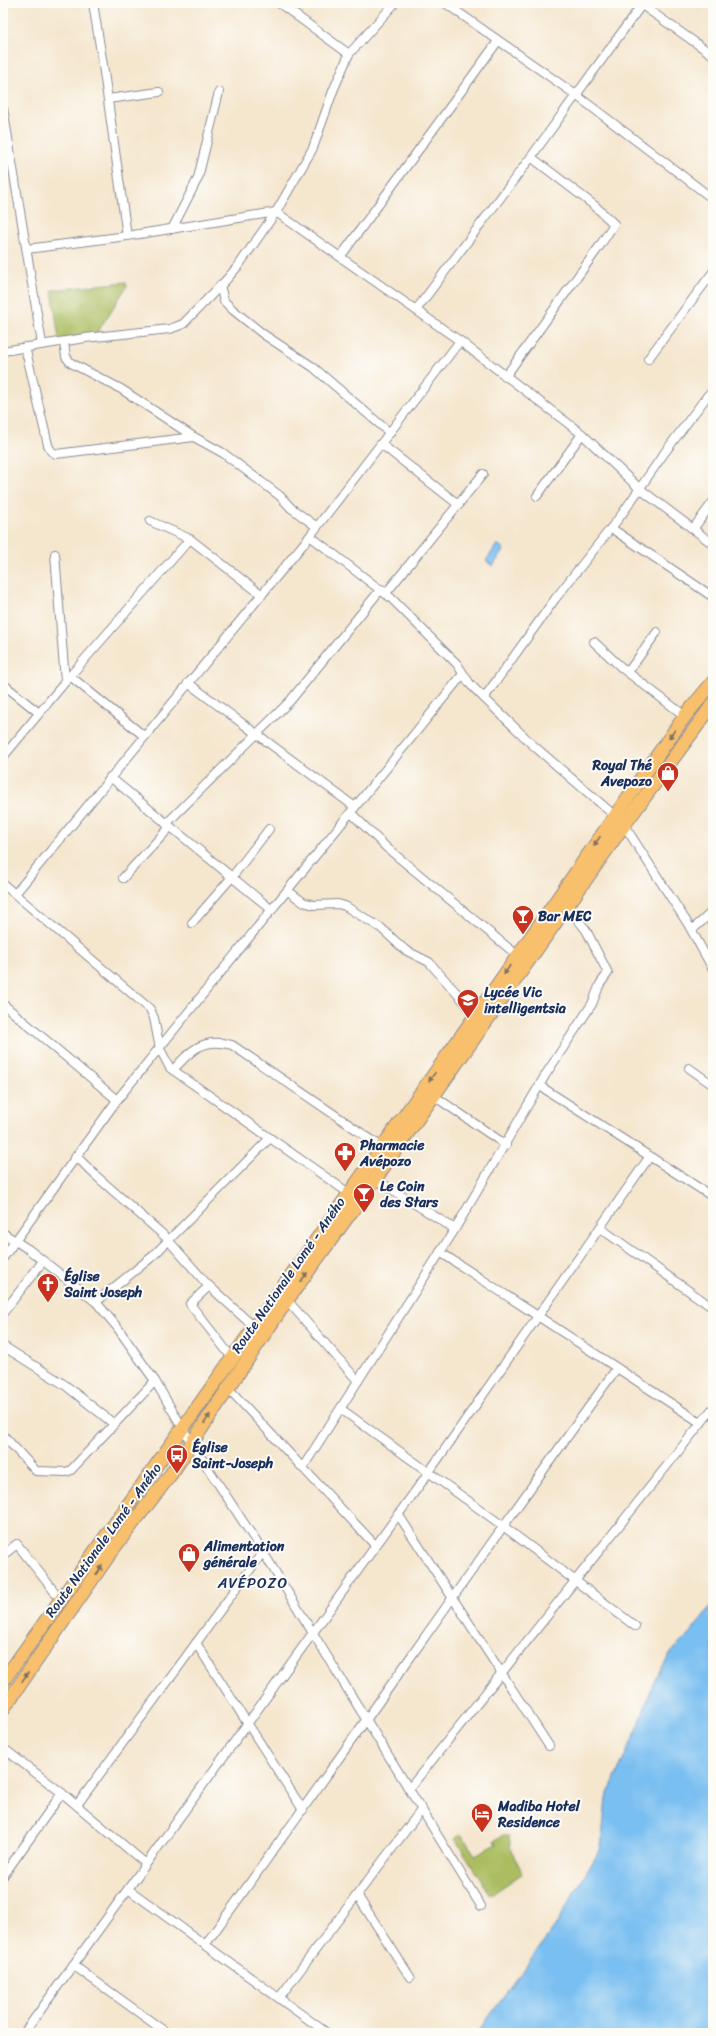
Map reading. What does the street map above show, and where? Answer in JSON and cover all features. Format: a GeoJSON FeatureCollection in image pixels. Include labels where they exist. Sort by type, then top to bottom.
{"type":"FeatureCollection","features":[{"type":"Feature","properties":{"kind":"highway","name":"Route Nationale Lomé - Aného"},"geometry":{"type":"LineString","coordinates":[[3,1681],[350,1194],[614,815],[685,716],[713,682]]}},
{"type":"Feature","properties":{"kind":"highway","name":"Route Nationale Lomé - Aného"},"geometry":{"type":"LineString","coordinates":[[3,1709],[113,1549],[192,1444],[220,1399],[229,1389],[287,1300],[434,1096],[624,824],[713,704]]}},
{"type":"Feature","properties":{"kind":"street"},"geometry":{"type":"LineString","coordinates":[[92,3],[108,99],[127,236]]}},
{"type":"Feature","properties":{"kind":"street"},"geometry":{"type":"LineString","coordinates":[[279,3],[349,54]]}},
{"type":"Feature","properties":{"kind":"street"},"geometry":{"type":"LineString","coordinates":[[3,351],[42,344],[170,329],[183,324],[239,265],[276,212],[312,148],[349,54],[394,3]]}},
{"type":"Feature","properties":{"kind":"street"},"geometry":{"type":"LineString","coordinates":[[445,3],[576,95],[713,199]]}},
{"type":"Feature","properties":{"kind":"street"},"geometry":{"type":"LineString","coordinates":[[416,310],[576,95],[641,4],[713,55]]}},
{"type":"Feature","properties":{"kind":"street"},"geometry":{"type":"LineString","coordinates":[[341,256],[498,41]]}},
{"type":"Feature","properties":{"kind":"street"},"geometry":{"type":"LineString","coordinates":[[108,99],[159,92]]}},
{"type":"Feature","properties":{"kind":"street"},"geometry":{"type":"LineString","coordinates":[[172,229],[198,178],[219,92]]}},
{"type":"Feature","properties":{"kind":"street"},"geometry":{"type":"LineString","coordinates":[[3,108],[6,140],[27,249],[42,344]]}},
{"type":"Feature","properties":{"kind":"street"},"geometry":{"type":"LineString","coordinates":[[505,377],[600,247],[614,224],[595,206],[531,156]]}},
{"type":"Feature","properties":{"kind":"street"},"geometry":{"type":"LineString","coordinates":[[27,249],[127,236],[276,212],[341,256],[460,341],[505,377],[582,434],[640,489],[713,544]]}},
{"type":"Feature","properties":{"kind":"street"},"geometry":{"type":"LineString","coordinates":[[648,359],[713,272]]}},
{"type":"Feature","properties":{"kind":"street"},"geometry":{"type":"LineString","coordinates":[[220,285],[224,301],[233,310],[263,334],[313,367],[390,433]]}},
{"type":"Feature","properties":{"kind":"street"},"geometry":{"type":"LineString","coordinates":[[15,894],[310,536],[460,341]]}},
{"type":"Feature","properties":{"kind":"street"},"geometry":{"type":"LineString","coordinates":[[64,342],[66,357],[71,363],[127,392],[194,437],[224,453],[317,527]]}},
{"type":"Feature","properties":{"kind":"street"},"geometry":{"type":"LineString","coordinates":[[25,347],[48,445],[51,451],[56,454],[194,437]]}},
{"type":"Feature","properties":{"kind":"street"},"geometry":{"type":"LineString","coordinates":[[484,698],[555,599],[611,528],[708,395]]}},
{"type":"Feature","properties":{"kind":"street"},"geometry":{"type":"LineString","coordinates":[[537,496],[582,434]]}},
{"type":"Feature","properties":{"kind":"street"},"geometry":{"type":"LineString","coordinates":[[381,444],[459,505]]}},
{"type":"Feature","properties":{"kind":"street"},"geometry":{"type":"LineString","coordinates":[[123,878],[168,826],[290,701],[383,591],[459,505],[483,474]]}},
{"type":"Feature","properties":{"kind":"street"},"geometry":{"type":"LineString","coordinates":[[693,529],[713,502]]}},
{"type":"Feature","properties":{"kind":"street"},"geometry":{"type":"LineString","coordinates":[[150,521],[190,539],[262,595]]}},
{"type":"Feature","properties":{"kind":"street"},"geometry":{"type":"LineString","coordinates":[[611,528],[713,597]]}},
{"type":"Feature","properties":{"kind":"street"},"geometry":{"type":"LineString","coordinates":[[310,536],[383,591],[457,664],[463,674],[484,698],[534,746],[614,815]]}},
{"type":"Feature","properties":{"kind":"street"},"geometry":{"type":"LineString","coordinates":[[3,757],[68,679],[190,539]]}},
{"type":"Feature","properties":{"kind":"street"},"geometry":{"type":"LineString","coordinates":[[55,554],[68,679],[144,736]]}},
{"type":"Feature","properties":{"kind":"street"},"geometry":{"type":"LineString","coordinates":[[628,672],[657,632]]}},
{"type":"Feature","properties":{"kind":"street"},"geometry":{"type":"LineString","coordinates":[[594,642],[628,672],[685,716]]}},
{"type":"Feature","properties":{"kind":"street"},"geometry":{"type":"LineString","coordinates":[[3,1258],[117,1100],[160,1049],[463,674]]}},
{"type":"Feature","properties":{"kind":"street"},"geometry":{"type":"LineString","coordinates":[[188,683],[353,810],[387,848],[517,955]]}},
{"type":"Feature","properties":{"kind":"street"},"geometry":{"type":"LineString","coordinates":[[3,684],[39,713]]}},
{"type":"Feature","properties":{"kind":"street"},"geometry":{"type":"LineString","coordinates":[[110,777],[272,910]]}},
{"type":"Feature","properties":{"kind":"street"},"geometry":{"type":"LineString","coordinates":[[624,824],[692,930],[713,969]]}},
{"type":"Feature","properties":{"kind":"street"},"geometry":{"type":"LineString","coordinates":[[192,923],[232,877],[269,829]]}},
{"type":"Feature","properties":{"kind":"street"},"geometry":{"type":"LineString","coordinates":[[3,884],[150,1009],[154,1018],[160,1049],[172,1070],[350,1194]]}},
{"type":"Feature","properties":{"kind":"street"},"geometry":{"type":"LineString","coordinates":[[288,891],[303,902],[314,905],[338,904],[345,906],[381,928],[405,950],[429,962],[476,1015]]}},
{"type":"Feature","properties":{"kind":"street"},"geometry":{"type":"LineString","coordinates":[[302,1467],[341,1409],[455,1229],[540,1086],[592,1004],[600,984],[608,973],[586,930],[567,906]]}},
{"type":"Feature","properties":{"kind":"street"},"geometry":{"type":"LineString","coordinates":[[692,930],[713,911]]}},
{"type":"Feature","properties":{"kind":"street"},"geometry":{"type":"LineString","coordinates":[[3,1004],[117,1100]]}},
{"type":"Feature","properties":{"kind":"street"},"geometry":{"type":"LineString","coordinates":[[172,1070],[190,1051],[206,1043],[221,1042],[232,1045],[382,1147]]}},
{"type":"Feature","properties":{"kind":"street"},"geometry":{"type":"LineString","coordinates":[[689,1068],[713,1084]]}},
{"type":"Feature","properties":{"kind":"street"},"geometry":{"type":"LineString","coordinates":[[540,1086],[713,1197]]}},
{"type":"Feature","properties":{"kind":"street"},"geometry":{"type":"LineString","coordinates":[[434,1096],[506,1145]]}},
{"type":"Feature","properties":{"kind":"street"},"geometry":{"type":"LineString","coordinates":[[96,1302],[153,1256],[270,1138]]}},
{"type":"Feature","properties":{"kind":"street"},"geometry":{"type":"LineString","coordinates":[[76,1156],[168,1240],[208,1286],[254,1327]]}},
{"type":"Feature","properties":{"kind":"street"},"geometry":{"type":"LineString","coordinates":[[24,2033],[312,1632],[429,1472],[650,1156]]}},
{"type":"Feature","properties":{"kind":"street"},"geometry":{"type":"LineString","coordinates":[[375,1179],[455,1229]]}},
{"type":"Feature","properties":{"kind":"street"},"geometry":{"type":"LineString","coordinates":[[600,1228],[713,1308]]}},
{"type":"Feature","properties":{"kind":"street"},"geometry":{"type":"LineString","coordinates":[[3,1233],[43,1261],[96,1302],[117,1327],[155,1381],[184,1428],[192,1444],[263,1552],[481,1906]]}},
{"type":"Feature","properties":{"kind":"street"},"geometry":{"type":"LineString","coordinates":[[440,1252],[701,1423]]}},
{"type":"Feature","properties":{"kind":"street"},"geometry":{"type":"LineString","coordinates":[[3,1312],[43,1261]]}},
{"type":"Feature","properties":{"kind":"street"},"geometry":{"type":"LineString","coordinates":[[208,1286],[190,1304],[233,1358]]}},
{"type":"Feature","properties":{"kind":"street"},"geometry":{"type":"LineString","coordinates":[[287,1300],[358,1381]]}},
{"type":"Feature","properties":{"kind":"street"},"geometry":{"type":"LineString","coordinates":[[3,1346],[65,1385],[114,1424]]}},
{"type":"Feature","properties":{"kind":"street"},"geometry":{"type":"LineString","coordinates":[[205,1945],[303,1810],[503,1526],[618,1368]]}},
{"type":"Feature","properties":{"kind":"street"},"geometry":{"type":"LineString","coordinates":[[3,1435],[36,1471],[61,1473],[71,1470],[155,1381]]}},
{"type":"Feature","properties":{"kind":"street"},"geometry":{"type":"LineString","coordinates":[[229,1389],[375,1545]]}},
{"type":"Feature","properties":{"kind":"street"},"geometry":{"type":"LineString","coordinates":[[410,1789],[713,1408]]}},
{"type":"Feature","properties":{"kind":"street"},"geometry":{"type":"LineString","coordinates":[[341,1409],[503,1526],[635,1626]]}},
{"type":"Feature","properties":{"kind":"street"},"geometry":{"type":"LineString","coordinates":[[398,1514],[549,1746]]}},
{"type":"Feature","properties":{"kind":"street"},"geometry":{"type":"LineString","coordinates":[[3,1555],[17,1544],[61,1600]]}},
{"type":"Feature","properties":{"kind":"street"},"geometry":{"type":"LineString","coordinates":[[77,1805],[263,1552]]}},
{"type":"Feature","properties":{"kind":"street"},"geometry":{"type":"LineString","coordinates":[[196,1643],[303,1810]]}},
{"type":"Feature","properties":{"kind":"street"},"geometry":{"type":"LineString","coordinates":[[3,1748],[77,1805],[146,1864]]}},
{"type":"Feature","properties":{"kind":"street"},"geometry":{"type":"LineString","coordinates":[[3,1876],[62,1793]]}},
{"type":"Feature","properties":{"kind":"street"},"geometry":{"type":"LineString","coordinates":[[279,1998],[422,1809]]}},
{"type":"Feature","properties":{"kind":"street"},"geometry":{"type":"LineString","coordinates":[[128,1890],[327,2033]]}},
{"type":"Feature","properties":{"kind":"street"},"geometry":{"type":"LineString","coordinates":[[358,1895],[410,1977]]}},
{"type":"Feature","properties":{"kind":"street"},"geometry":{"type":"LineString","coordinates":[[73,1965],[167,2033]]}},
{"type":"Feature","properties":{"kind":"green space"},"geometry":{"type":"Polygon","coordinates":[[[126,282],[127,286],[97,333],[59,339],[52,290],[126,282]]]}},
{"type":"Feature","properties":{"kind":"green space"},"geometry":{"type":"Polygon","coordinates":[[[461,1834],[475,1855],[496,1844],[494,1841],[503,1835],[509,1836],[511,1851],[523,1873],[491,1895],[455,1839],[461,1834]]]}},
{"type":"Feature","properties":{"kind":"water"},"geometry":{"type":"Polygon","coordinates":[[[497,544],[504,549],[493,566],[486,561],[497,544]]]}},
{"type":"Feature","properties":{"kind":"water"},"geometry":{"type":"Polygon","coordinates":[[[713,1602],[713,2033],[477,2033],[552,1931],[601,1848],[606,1798],[639,1725],[654,1680],[671,1653],[697,1625],[713,1602]]]}},
{"type":"Feature","properties":{"kind":"place","name":"Royal Thé Avepozo"},"geometry":{"type":"Point","coordinates":[668,792]}},
{"type":"Feature","properties":{"kind":"place","name":"Bar MEC"},"geometry":{"type":"Point","coordinates":[523,936]}},
{"type":"Feature","properties":{"kind":"place","name":"Lycée Vic intelligentsia"},"geometry":{"type":"Point","coordinates":[468,1020]}},
{"type":"Feature","properties":{"kind":"place","name":"Pharmacie Avépozo"},"geometry":{"type":"Point","coordinates":[345,1172]}},
{"type":"Feature","properties":{"kind":"place","name":"Le Coin des Stars"},"geometry":{"type":"Point","coordinates":[364,1214]}},
{"type":"Feature","properties":{"kind":"place","name":"Église Saint Joseph"},"geometry":{"type":"Point","coordinates":[48,1304]}},
{"type":"Feature","properties":{"kind":"place","name":"Église Saint-Joseph"},"geometry":{"type":"Point","coordinates":[177,1474]}},
{"type":"Feature","properties":{"kind":"place","name":"Alimentation générale"},"geometry":{"type":"Point","coordinates":[189,1574]}},
{"type":"Feature","properties":{"kind":"place","name":"Madiba Hotel Residence"},"geometry":{"type":"Point","coordinates":[482,1834]}},
{"type":"Feature","properties":{"kind":"district","name":"AVÉPOZO"},"geometry":{"type":"Point","coordinates":[253,1583]}}]}
